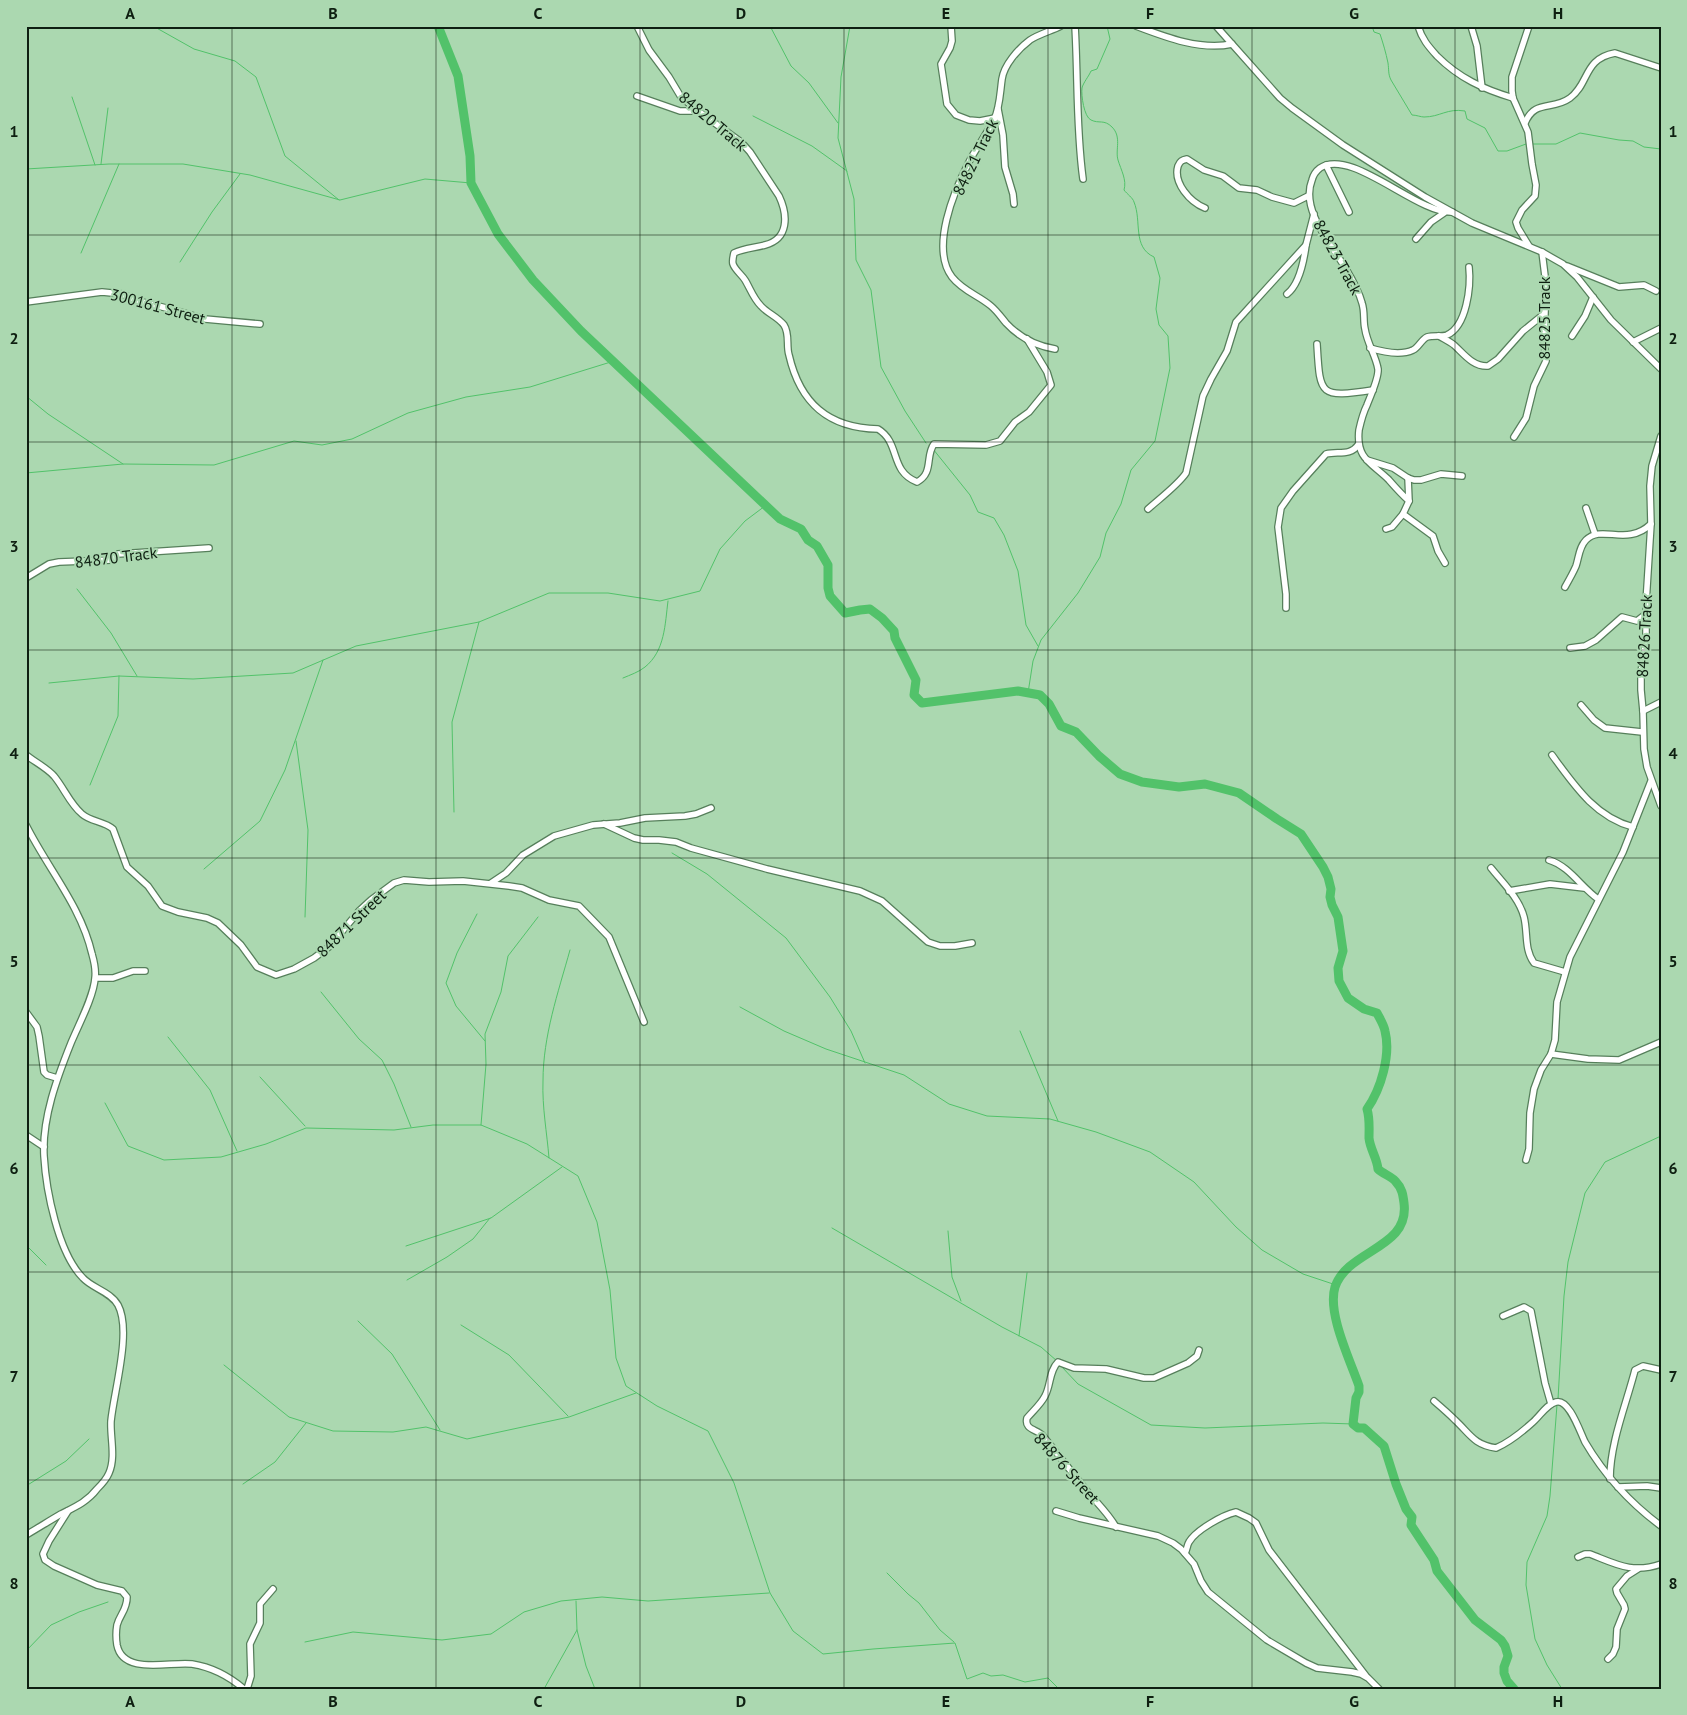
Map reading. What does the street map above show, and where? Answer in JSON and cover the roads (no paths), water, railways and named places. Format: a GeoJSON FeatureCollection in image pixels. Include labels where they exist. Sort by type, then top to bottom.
{"type":"FeatureCollection","features":[{"type":"Feature","properties":{"kind":"street","name":"84820 Track"},"geometry":{"type":"LineString","coordinates":[[637,26],[649,50],[669,77],[675,89],[698,111],[741,142],[750,152],[782,202],[786,226],[782,235],[767,245],[734,253],[732,258],[733,264],[745,280],[754,298],[786,328],[789,356],[802,392],[807,399],[827,416],[840,424],[878,429],[893,448],[902,473],[917,482],[928,472],[931,448],[934,444],[986,445],[1000,441],[1015,422],[1029,412],[1049,389],[1048,372],[1026,339]]}},
{"type":"Feature","properties":{"kind":"street","name":"84821 Track"},"geometry":{"type":"LineString","coordinates":[[1055,349],[1036,345],[1026,339],[1010,327],[982,298],[965,290],[947,268],[942,251],[950,208],[969,161],[995,118],[1005,68],[1031,39],[1061,26]]}},
{"type":"Feature","properties":{"kind":"street"},"geometry":{"type":"LineString","coordinates":[[1075,26],[1078,134],[1083,179]]}},
{"type":"Feature","properties":{"kind":"street"},"geometry":{"type":"LineString","coordinates":[[1136,26],[1194,44],[1217,46],[1232,44]]}},
{"type":"Feature","properties":{"kind":"street"},"geometry":{"type":"LineString","coordinates":[[1216,26],[1256,72],[1292,108],[1343,145],[1425,197],[1472,223],[1619,287],[1644,285],[1656,291]]}},
{"type":"Feature","properties":{"kind":"street"},"geometry":{"type":"LineString","coordinates":[[1418,26],[1423,41],[1456,73],[1482,88],[1513,98]]}},
{"type":"Feature","properties":{"kind":"street"},"geometry":{"type":"LineString","coordinates":[[1471,26],[1478,51],[1482,88]]}},
{"type":"Feature","properties":{"kind":"street"},"geometry":{"type":"LineString","coordinates":[[1530,26],[1512,77],[1513,98],[1528,132],[1536,185],[1535,196],[1522,210],[1516,222],[1530,247]]}},
{"type":"Feature","properties":{"kind":"street"},"geometry":{"type":"LineString","coordinates":[[951,29],[952,41],[941,64],[947,104],[956,115],[969,120],[980,121],[995,118]]}},
{"type":"Feature","properties":{"kind":"street"},"geometry":{"type":"LineString","coordinates":[[1525,123],[1533,110],[1563,102],[1572,96],[1590,68],[1608,54],[1615,53],[1661,68]]}},
{"type":"Feature","properties":{"kind":"street"},"geometry":{"type":"LineString","coordinates":[[637,96],[680,111],[698,111]]}},
{"type":"Feature","properties":{"kind":"street"},"geometry":{"type":"LineString","coordinates":[[998,109],[1003,135],[1005,167],[1014,204]]}},
{"type":"Feature","properties":{"kind":"street"},"geometry":{"type":"LineString","coordinates":[[1205,208],[1191,199],[1178,181],[1177,169],[1183,160],[1187,159],[1204,170],[1223,176],[1239,188],[1256,190],[1294,203],[1308,196],[1312,179],[1317,170],[1326,165],[1337,164],[1376,178],[1429,207],[1444,213]]}},
{"type":"Feature","properties":{"kind":"street"},"geometry":{"type":"LineString","coordinates":[[1326,165],[1349,212]]}},
{"type":"Feature","properties":{"kind":"street","name":"84823 Track"},"geometry":{"type":"LineString","coordinates":[[1308,196],[1324,237],[1345,267],[1362,303],[1365,328],[1378,370],[1363,414],[1358,445]]}},
{"type":"Feature","properties":{"kind":"street"},"geometry":{"type":"LineString","coordinates":[[1416,239],[1431,222],[1444,213],[1452,212]]}},
{"type":"Feature","properties":{"kind":"street"},"geometry":{"type":"LineString","coordinates":[[1287,294],[1294,287],[1297,280],[1314,214]]}},
{"type":"Feature","properties":{"kind":"street"},"geometry":{"type":"LineString","coordinates":[[1148,510],[1181,481],[1186,472],[1203,396],[1227,351],[1236,322],[1306,244]]}},
{"type":"Feature","properties":{"kind":"street","name":"84825 Track"},"geometry":{"type":"LineString","coordinates":[[1514,437],[1526,418],[1534,386],[1546,361],[1544,314],[1546,284],[1542,252]]}},
{"type":"Feature","properties":{"kind":"street"},"geometry":{"type":"LineString","coordinates":[[1563,264],[1577,277],[1611,320],[1661,369]]}},
{"type":"Feature","properties":{"kind":"street"},"geometry":{"type":"LineString","coordinates":[[1370,348],[1383,352],[1406,352],[1413,350],[1429,336],[1439,336],[1451,332],[1459,324],[1462,317],[1469,290],[1469,267]]}},
{"type":"Feature","properties":{"kind":"street","name":"300161 Street"},"geometry":{"type":"LineString","coordinates":[[26,302],[113,292],[205,320],[260,324]]}},
{"type":"Feature","properties":{"kind":"street"},"geometry":{"type":"LineString","coordinates":[[1572,336],[1585,316],[1593,297]]}},
{"type":"Feature","properties":{"kind":"street"},"geometry":{"type":"LineString","coordinates":[[1439,336],[1452,344],[1464,356],[1478,364],[1488,366],[1498,360],[1523,330],[1544,314]]}},
{"type":"Feature","properties":{"kind":"street"},"geometry":{"type":"LineString","coordinates":[[1633,342],[1661,328]]}},
{"type":"Feature","properties":{"kind":"street"},"geometry":{"type":"LineString","coordinates":[[1318,344],[1321,385],[1324,389],[1337,394],[1372,390]]}},
{"type":"Feature","properties":{"kind":"street","name":"84826 Track"},"geometry":{"type":"LineString","coordinates":[[1661,436],[1652,466],[1650,486],[1651,524],[1646,641],[1641,681],[1642,732],[1647,767],[1661,806]]}},
{"type":"Feature","properties":{"kind":"street"},"geometry":{"type":"LineString","coordinates":[[1286,608],[1278,527],[1281,508],[1293,491],[1326,454],[1350,452],[1358,445],[1367,460],[1409,501]]}},
{"type":"Feature","properties":{"kind":"street"},"geometry":{"type":"LineString","coordinates":[[1367,460],[1393,468],[1408,478],[1421,480],[1441,474],[1462,476]]}},
{"type":"Feature","properties":{"kind":"street"},"geometry":{"type":"LineString","coordinates":[[1386,529],[1392,526],[1403,514],[1409,501],[1408,478]]}},
{"type":"Feature","properties":{"kind":"street"},"geometry":{"type":"LineString","coordinates":[[1586,508],[1595,534]]}},
{"type":"Feature","properties":{"kind":"street"},"geometry":{"type":"LineString","coordinates":[[1403,514],[1433,536],[1438,551],[1445,562]]}},
{"type":"Feature","properties":{"kind":"street"},"geometry":{"type":"LineString","coordinates":[[1565,587],[1586,540],[1595,534],[1628,536],[1636,534],[1651,524]]}},
{"type":"Feature","properties":{"kind":"street","name":"84870 Track"},"geometry":{"type":"LineString","coordinates":[[26,578],[49,564],[59,562],[112,560],[118,554],[209,548]]}},
{"type":"Feature","properties":{"kind":"street"},"geometry":{"type":"LineString","coordinates":[[1570,648],[1585,646],[1596,640],[1622,618],[1637,621],[1646,614]]}},
{"type":"Feature","properties":{"kind":"street"},"geometry":{"type":"LineString","coordinates":[[1643,711],[1661,702]]}},
{"type":"Feature","properties":{"kind":"street"},"geometry":{"type":"LineString","coordinates":[[1581,705],[1594,720],[1605,728],[1642,732]]}},
{"type":"Feature","properties":{"kind":"street","name":"84871 Street"},"geometry":{"type":"LineString","coordinates":[[26,755],[53,775],[76,808],[83,814],[114,829],[127,868],[148,886],[162,906],[178,912],[207,918],[218,923],[241,945],[257,967],[276,975],[294,969],[314,958],[330,946],[359,911],[371,900],[399,881],[491,883],[522,888],[549,900],[579,906],[586,912],[609,937],[644,1022]]}},
{"type":"Feature","properties":{"kind":"street"},"geometry":{"type":"LineString","coordinates":[[1552,755],[1592,805],[1614,820],[1633,827]]}},
{"type":"Feature","properties":{"kind":"street"},"geometry":{"type":"LineString","coordinates":[[1526,1160],[1530,1150],[1530,1113],[1534,1089],[1541,1070],[1551,1054],[1555,1040],[1557,1002],[1566,972],[1576,943],[1623,852],[1651,781]]}},
{"type":"Feature","properties":{"kind":"street"},"geometry":{"type":"LineString","coordinates":[[491,883],[506,873],[523,855],[543,842],[582,827],[645,818],[685,816],[711,808]]}},
{"type":"Feature","properties":{"kind":"street"},"geometry":{"type":"LineString","coordinates":[[604,824],[634,838],[676,842],[691,848],[758,866],[860,891],[882,901],[928,942],[940,946],[972,943]]}},
{"type":"Feature","properties":{"kind":"street"},"geometry":{"type":"LineString","coordinates":[[26,825],[28,832],[70,897],[79,916],[93,955],[96,978],[57,1078],[51,1100],[44,1147],[46,1184],[58,1230],[67,1253],[83,1278],[114,1300],[118,1305],[123,1335],[111,1423],[112,1452],[110,1472],[97,1490],[82,1504],[26,1535]]}},
{"type":"Feature","properties":{"kind":"street"},"geometry":{"type":"LineString","coordinates":[[1549,860],[1562,865],[1584,888],[1598,899]]}},
{"type":"Feature","properties":{"kind":"street"},"geometry":{"type":"LineString","coordinates":[[1491,868],[1517,901],[1524,916],[1526,939],[1531,959],[1538,965],[1549,966],[1566,972]]}},
{"type":"Feature","properties":{"kind":"street"},"geometry":{"type":"LineString","coordinates":[[1510,891],[1550,884],[1584,888]]}},
{"type":"Feature","properties":{"kind":"street"},"geometry":{"type":"LineString","coordinates":[[96,978],[112,978],[133,971],[145,971]]}},
{"type":"Feature","properties":{"kind":"street"},"geometry":{"type":"LineString","coordinates":[[26,1012],[37,1027],[44,1072],[57,1078]]}},
{"type":"Feature","properties":{"kind":"street"},"geometry":{"type":"LineString","coordinates":[[1551,1054],[1619,1060],[1661,1042]]}},
{"type":"Feature","properties":{"kind":"street"},"geometry":{"type":"LineString","coordinates":[[26,1136],[44,1147]]}},
{"type":"Feature","properties":{"kind":"street"},"geometry":{"type":"LineString","coordinates":[[1503,1316],[1524,1307],[1531,1311],[1551,1404]]}},
{"type":"Feature","properties":{"kind":"street","name":"84876 Street"},"geometry":{"type":"LineString","coordinates":[[1116,1527],[1104,1509],[1044,1438],[1028,1427],[1027,1418],[1044,1400],[1052,1371],[1058,1362],[1074,1368],[1106,1369],[1144,1378],[1154,1378],[1188,1363],[1197,1356],[1200,1350]]}},
{"type":"Feature","properties":{"kind":"street"},"geometry":{"type":"LineString","coordinates":[[1610,1480],[1615,1443],[1635,1370],[1643,1366],[1661,1370]]}},
{"type":"Feature","properties":{"kind":"street"},"geometry":{"type":"LineString","coordinates":[[1434,1401],[1471,1438],[1492,1448],[1500,1447],[1524,1430],[1551,1404],[1558,1401],[1565,1404],[1598,1464],[1610,1480],[1638,1508],[1661,1526]]}},
{"type":"Feature","properties":{"kind":"street"},"geometry":{"type":"LineString","coordinates":[[1618,1487],[1647,1486],[1661,1488]]}},
{"type":"Feature","properties":{"kind":"street"},"geometry":{"type":"LineString","coordinates":[[69,1510],[49,1541],[43,1554],[45,1560],[96,1585],[122,1592],[127,1597],[127,1605],[117,1625],[118,1648],[122,1656],[133,1663],[143,1665],[175,1663],[208,1668],[245,1689],[251,1676],[250,1644],[260,1623],[260,1604],[272,1589]]}},
{"type":"Feature","properties":{"kind":"street"},"geometry":{"type":"LineString","coordinates":[[1056,1511],[1158,1536],[1173,1543],[1186,1553],[1194,1564],[1208,1592],[1267,1640],[1318,1668],[1352,1672],[1368,1678]]}},
{"type":"Feature","properties":{"kind":"street"},"geometry":{"type":"LineString","coordinates":[[1186,1553],[1189,1541],[1199,1531],[1221,1518],[1236,1512],[1249,1518],[1256,1523],[1269,1550],[1368,1678],[1379,1689]]}},
{"type":"Feature","properties":{"kind":"street"},"geometry":{"type":"LineString","coordinates":[[1578,1557],[1590,1554],[1616,1565],[1638,1569]]}},
{"type":"Feature","properties":{"kind":"street"},"geometry":{"type":"LineString","coordinates":[[1608,1659],[1616,1648],[1617,1629],[1625,1609],[1616,1589],[1627,1576],[1638,1569],[1661,1564]]}},
{"type":"Feature","properties":{"kind":"waterway"},"geometry":{"type":"LineString","coordinates":[[153,26],[194,49],[235,61],[256,77],[285,156],[339,200]]}},
{"type":"Feature","properties":{"kind":"waterway"},"geometry":{"type":"LineString","coordinates":[[438,26],[458,76],[470,156],[471,183],[498,234],[533,280],[581,331],[780,519],[801,529],[808,540],[817,546],[828,565],[830,596],[845,613],[870,609],[894,631],[895,638],[916,680],[914,695],[922,703],[1018,691],[1040,695],[1049,704],[1061,726],[1076,732],[1120,774],[1142,782],[1179,787],[1205,784],[1239,793],[1301,834],[1323,867],[1331,889],[1332,905],[1338,917],[1343,951],[1338,968],[1339,981],[1348,998],[1364,1009],[1377,1013],[1382,1022],[1387,1040],[1384,1072],[1377,1092],[1367,1109],[1369,1138],[1378,1169],[1398,1184],[1404,1203],[1403,1218],[1398,1230],[1388,1240],[1352,1264],[1342,1274],[1335,1287],[1333,1298],[1337,1323],[1359,1386],[1353,1424],[1358,1428],[1364,1428],[1384,1446],[1396,1484],[1406,1509],[1412,1517],[1411,1525],[1434,1560],[1437,1571],[1475,1620],[1501,1640],[1505,1646],[1508,1656],[1504,1673],[1507,1681],[1514,1689]]}},
{"type":"Feature","properties":{"kind":"waterway"},"geometry":{"type":"LineString","coordinates":[[770,26],[791,66],[809,83],[838,123]]}},
{"type":"Feature","properties":{"kind":"waterway"},"geometry":{"type":"LineString","coordinates":[[850,26],[841,77],[838,138],[854,199],[856,260],[871,290],[881,367],[905,411],[926,443]]}},
{"type":"Feature","properties":{"kind":"waterway"},"geometry":{"type":"LineString","coordinates":[[1028,693],[1033,661],[1041,640],[1078,593],[1100,557],[1106,533],[1121,504],[1131,470],[1155,441],[1170,368],[1168,336],[1159,325],[1156,309],[1160,278],[1154,257],[1147,253],[1140,240],[1133,200],[1124,190],[1124,179],[1117,156],[1117,135],[1109,125],[1104,122],[1091,120],[1086,115],[1082,96],[1082,88],[1091,71],[1097,69],[1110,39],[1107,26]]}},
{"type":"Feature","properties":{"kind":"waterway"},"geometry":{"type":"LineString","coordinates":[[1372,26],[1374,32],[1380,34],[1391,80],[1412,115],[1430,117],[1453,111],[1465,111],[1467,119],[1485,128],[1498,151],[1507,151],[1526,144]]}},
{"type":"Feature","properties":{"kind":"waterway"},"geometry":{"type":"LineString","coordinates":[[72,97],[95,165]]}},
{"type":"Feature","properties":{"kind":"waterway"},"geometry":{"type":"LineString","coordinates":[[101,164],[108,108]]}},
{"type":"Feature","properties":{"kind":"waterway"},"geometry":{"type":"LineString","coordinates":[[753,116],[812,146],[847,171]]}},
{"type":"Feature","properties":{"kind":"waterway"},"geometry":{"type":"LineString","coordinates":[[1532,144],[1556,144],[1580,133],[1633,141],[1644,147],[1661,149]]}},
{"type":"Feature","properties":{"kind":"waterway"},"geometry":{"type":"LineString","coordinates":[[26,169],[109,164],[183,164],[250,175],[340,200],[425,179],[471,183]]}},
{"type":"Feature","properties":{"kind":"waterway"},"geometry":{"type":"LineString","coordinates":[[81,253],[119,164]]}},
{"type":"Feature","properties":{"kind":"waterway"},"geometry":{"type":"LineString","coordinates":[[180,262],[212,212],[240,174]]}},
{"type":"Feature","properties":{"kind":"waterway"},"geometry":{"type":"LineString","coordinates":[[26,473],[123,464],[214,465],[294,441],[322,445],[352,439],[408,413],[466,397],[530,387],[614,361]]}},
{"type":"Feature","properties":{"kind":"waterway"},"geometry":{"type":"LineString","coordinates":[[26,396],[48,414],[123,464]]}},
{"type":"Feature","properties":{"kind":"waterway"},"geometry":{"type":"LineString","coordinates":[[933,449],[970,495],[978,512],[994,518],[1004,535],[1018,571],[1026,625],[1038,646]]}},
{"type":"Feature","properties":{"kind":"waterway"},"geometry":{"type":"LineString","coordinates":[[49,683],[119,676],[193,679],[293,673],[356,646],[479,622],[549,593],[608,593],[660,601],[700,591],[720,549],[745,521],[765,506]]}},
{"type":"Feature","properties":{"kind":"waterway"},"geometry":{"type":"LineString","coordinates":[[77,589],[111,633],[137,676]]}},
{"type":"Feature","properties":{"kind":"waterway"},"geometry":{"type":"LineString","coordinates":[[623,678],[643,669],[652,661],[657,653],[665,628],[668,601]]}},
{"type":"Feature","properties":{"kind":"waterway"},"geometry":{"type":"LineString","coordinates":[[454,812],[452,722],[479,622]]}},
{"type":"Feature","properties":{"kind":"waterway"},"geometry":{"type":"LineString","coordinates":[[204,869],[260,821],[285,770],[323,660]]}},
{"type":"Feature","properties":{"kind":"waterway"},"geometry":{"type":"LineString","coordinates":[[90,785],[118,716],[119,676]]}},
{"type":"Feature","properties":{"kind":"waterway"},"geometry":{"type":"LineString","coordinates":[[296,741],[308,830],[305,917]]}},
{"type":"Feature","properties":{"kind":"waterway"},"geometry":{"type":"LineString","coordinates":[[672,853],[707,874],[786,938],[830,997],[851,1031],[865,1063]]}},
{"type":"Feature","properties":{"kind":"waterway"},"geometry":{"type":"LineString","coordinates":[[477,914],[457,953],[446,983],[456,1006],[485,1041]]}},
{"type":"Feature","properties":{"kind":"waterway"},"geometry":{"type":"LineString","coordinates":[[481,1125],[486,1064],[485,1034],[501,992],[508,956],[538,917]]}},
{"type":"Feature","properties":{"kind":"waterway"},"geometry":{"type":"LineString","coordinates":[[549,1158],[543,1100],[544,1064],[548,1031],[570,950]]}},
{"type":"Feature","properties":{"kind":"waterway"},"geometry":{"type":"LineString","coordinates":[[321,992],[359,1039],[382,1060],[411,1127]]}},
{"type":"Feature","properties":{"kind":"waterway"},"geometry":{"type":"LineString","coordinates":[[740,1007],[784,1031],[826,1049],[904,1075],[949,1104],[987,1116],[1050,1119],[1096,1132],[1150,1152],[1194,1182],[1236,1227],[1262,1250],[1303,1274],[1336,1285]]}},
{"type":"Feature","properties":{"kind":"waterway"},"geometry":{"type":"LineString","coordinates":[[1020,1031],[1058,1121]]}},
{"type":"Feature","properties":{"kind":"waterway"},"geometry":{"type":"LineString","coordinates":[[168,1037],[210,1090],[237,1151]]}},
{"type":"Feature","properties":{"kind":"waterway"},"geometry":{"type":"LineString","coordinates":[[260,1077],[305,1126]]}},
{"type":"Feature","properties":{"kind":"waterway"},"geometry":{"type":"LineString","coordinates":[[105,1103],[128,1146],[164,1160],[221,1157],[266,1144],[306,1128],[394,1130],[433,1125],[481,1125],[527,1144],[578,1176],[597,1222],[610,1290],[616,1358],[626,1386],[657,1406],[708,1431],[734,1483],[770,1593],[793,1631],[823,1654],[955,1643],[967,1679],[983,1673],[991,1676],[1003,1675],[1025,1682],[1048,1678],[1059,1689]]}},
{"type":"Feature","properties":{"kind":"waterway"},"geometry":{"type":"LineString","coordinates":[[1558,1399],[1564,1296],[1568,1262],[1585,1193],[1605,1162],[1661,1136]]}},
{"type":"Feature","properties":{"kind":"waterway"},"geometry":{"type":"LineString","coordinates":[[406,1246],[491,1218],[562,1167]]}},
{"type":"Feature","properties":{"kind":"waterway"},"geometry":{"type":"LineString","coordinates":[[407,1280],[447,1257],[473,1239],[490,1218]]}},
{"type":"Feature","properties":{"kind":"waterway"},"geometry":{"type":"LineString","coordinates":[[832,1228],[1002,1327],[1041,1347],[1057,1361]]}},
{"type":"Feature","properties":{"kind":"waterway"},"geometry":{"type":"LineString","coordinates":[[948,1231],[952,1277],[961,1301]]}},
{"type":"Feature","properties":{"kind":"waterway"},"geometry":{"type":"LineString","coordinates":[[26,1245],[46,1265]]}},
{"type":"Feature","properties":{"kind":"waterway"},"geometry":{"type":"LineString","coordinates":[[1019,1336],[1027,1273]]}},
{"type":"Feature","properties":{"kind":"waterway"},"geometry":{"type":"LineString","coordinates":[[358,1321],[392,1354],[440,1430]]}},
{"type":"Feature","properties":{"kind":"waterway"},"geometry":{"type":"LineString","coordinates":[[461,1325],[509,1355],[568,1416]]}},
{"type":"Feature","properties":{"kind":"waterway"},"geometry":{"type":"LineString","coordinates":[[224,1365],[289,1417],[333,1431],[393,1432],[426,1427],[467,1439],[569,1417],[636,1393]]}},
{"type":"Feature","properties":{"kind":"waterway"},"geometry":{"type":"LineString","coordinates":[[1061,1366],[1078,1384],[1151,1425],[1205,1428],[1323,1423],[1353,1424]]}},
{"type":"Feature","properties":{"kind":"waterway"},"geometry":{"type":"LineString","coordinates":[[1557,1405],[1547,1516],[1527,1562],[1526,1585],[1535,1639],[1547,1665],[1562,1689]]}},
{"type":"Feature","properties":{"kind":"waterway"},"geometry":{"type":"LineString","coordinates":[[243,1484],[275,1462],[306,1423]]}},
{"type":"Feature","properties":{"kind":"waterway"},"geometry":{"type":"LineString","coordinates":[[26,1486],[66,1461],[89,1439]]}},
{"type":"Feature","properties":{"kind":"waterway"},"geometry":{"type":"LineString","coordinates":[[887,1573],[919,1603],[940,1630],[954,1642]]}},
{"type":"Feature","properties":{"kind":"waterway"},"geometry":{"type":"LineString","coordinates":[[305,1642],[353,1632],[442,1640],[491,1634],[524,1612],[561,1601],[602,1597],[648,1601],[769,1593]]}},
{"type":"Feature","properties":{"kind":"waterway"},"geometry":{"type":"LineString","coordinates":[[544,1689],[577,1630],[576,1601]]}},
{"type":"Feature","properties":{"kind":"waterway"},"geometry":{"type":"LineString","coordinates":[[26,1651],[51,1625],[79,1612],[108,1602]]}},
{"type":"Feature","properties":{"kind":"waterway"},"geometry":{"type":"LineString","coordinates":[[577,1630],[586,1666],[595,1689]]}}]}
